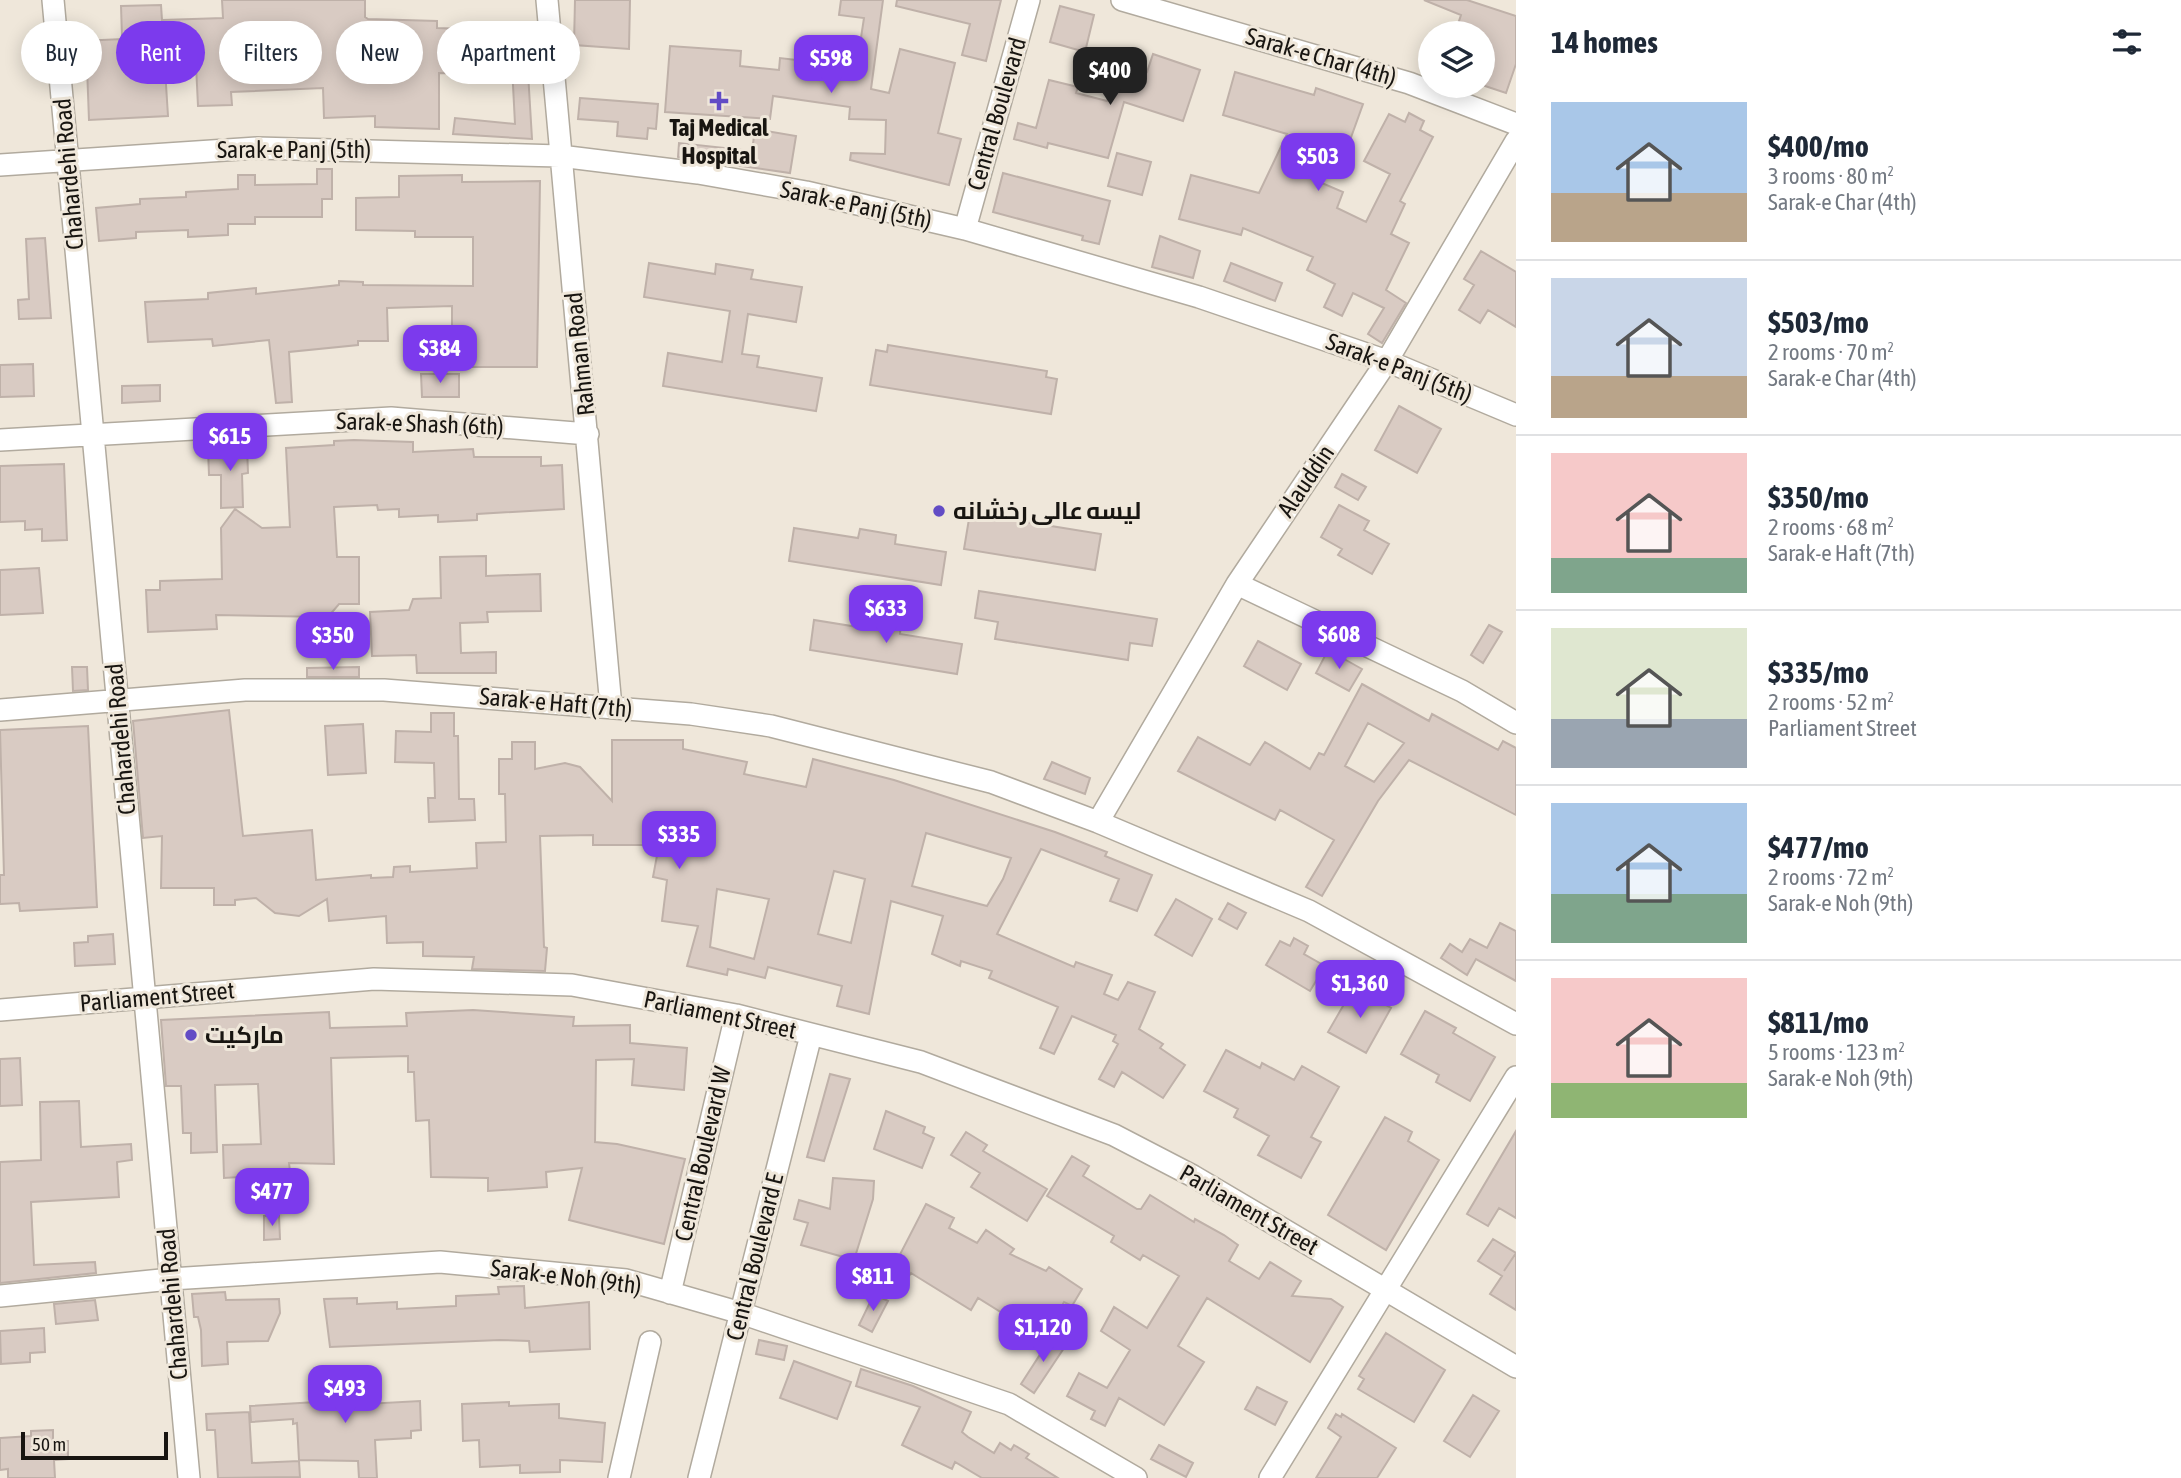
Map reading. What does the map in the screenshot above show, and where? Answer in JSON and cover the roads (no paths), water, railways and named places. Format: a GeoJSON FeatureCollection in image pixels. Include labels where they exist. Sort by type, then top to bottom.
{"type":"FeatureCollection","features":[{"type":"Feature","properties":{"kind":"street","name":"Chahardehi Road"},"geometry":{"type":"LineString","coordinates":[[53,0],[189,1478]]}},
{"type":"Feature","properties":{"kind":"street","name":"Rahman Road"},"geometry":{"type":"LineString","coordinates":[[547,0],[611,708]]}},
{"type":"Feature","properties":{"kind":"street","name":"Central Boulevard"},"geometry":{"type":"LineString","coordinates":[[965,229],[1029,0]]}},
{"type":"Feature","properties":{"kind":"street","name":"Sarak-e Char (4th)"},"geometry":{"type":"LineString","coordinates":[[1122,0],[1409,83],[1516,124]]}},
{"type":"Feature","properties":{"kind":"street","name":"Alauddin"},"geometry":{"type":"LineString","coordinates":[[1098,822],[1237,584],[1387,360],[1516,141]]}},
{"type":"Feature","properties":{"kind":"street","name":"Sarak-e Panj (5th)"},"geometry":{"type":"LineString","coordinates":[[0,165],[68,158],[257,148],[561,156],[698,173],[793,190],[965,229],[1199,297],[1387,360],[1516,415]]}},
{"type":"Feature","properties":{"kind":"street","name":"Sarak-e Shash (6th)"},"geometry":{"type":"LineString","coordinates":[[0,440],[391,418],[588,434]]}},
{"type":"Feature","properties":{"kind":"street"},"geometry":{"type":"LineString","coordinates":[[1237,584],[1462,691],[1516,723]]}},
{"type":"Feature","properties":{"kind":"street","name":"Sarak-e Haft (7th)"},"geometry":{"type":"LineString","coordinates":[[0,710],[117,698],[246,690],[384,690],[611,708],[771,726],[991,782],[1098,822],[1309,911],[1516,1024]]}},
{"type":"Feature","properties":{"kind":"street","name":"Parliament Street"},"geometry":{"type":"LineString","coordinates":[[0,1010],[374,979],[572,985],[736,1015],[921,1062],[1114,1135],[1193,1176],[1516,1367]]}},
{"type":"Feature","properties":{"kind":"street","name":"Central Boulevard W"},"geometry":{"type":"LineString","coordinates":[[670,1293],[736,1015]]}},
{"type":"Feature","properties":{"kind":"street","name":"Central Boulevard E"},"geometry":{"type":"LineString","coordinates":[[699,1478],[811,1035]]}},
{"type":"Feature","properties":{"kind":"street"},"geometry":{"type":"LineString","coordinates":[[1270,1478],[1516,1077]]}},
{"type":"Feature","properties":{"kind":"street","name":"Sarak-e Noh (9th)"},"geometry":{"type":"LineString","coordinates":[[0,1296],[171,1279],[440,1262],[626,1280],[741,1313],[1009,1404],[1136,1478]]}},
{"type":"Feature","properties":{"kind":"street"},"geometry":{"type":"LineString","coordinates":[[619,1478],[650,1342]]}},
{"type":"Feature","properties":{"kind":"place","name":"Taj Medical Hospital"},"geometry":{"type":"Point","coordinates":[719,101]}},
{"type":"Feature","properties":{"kind":"place","name":"لیسه عالی رخشانه"},"geometry":{"type":"Point","coordinates":[939,511]}},
{"type":"Feature","properties":{"kind":"place","name":"مارکیت"},"geometry":{"type":"Point","coordinates":[191,1035]}}]}
